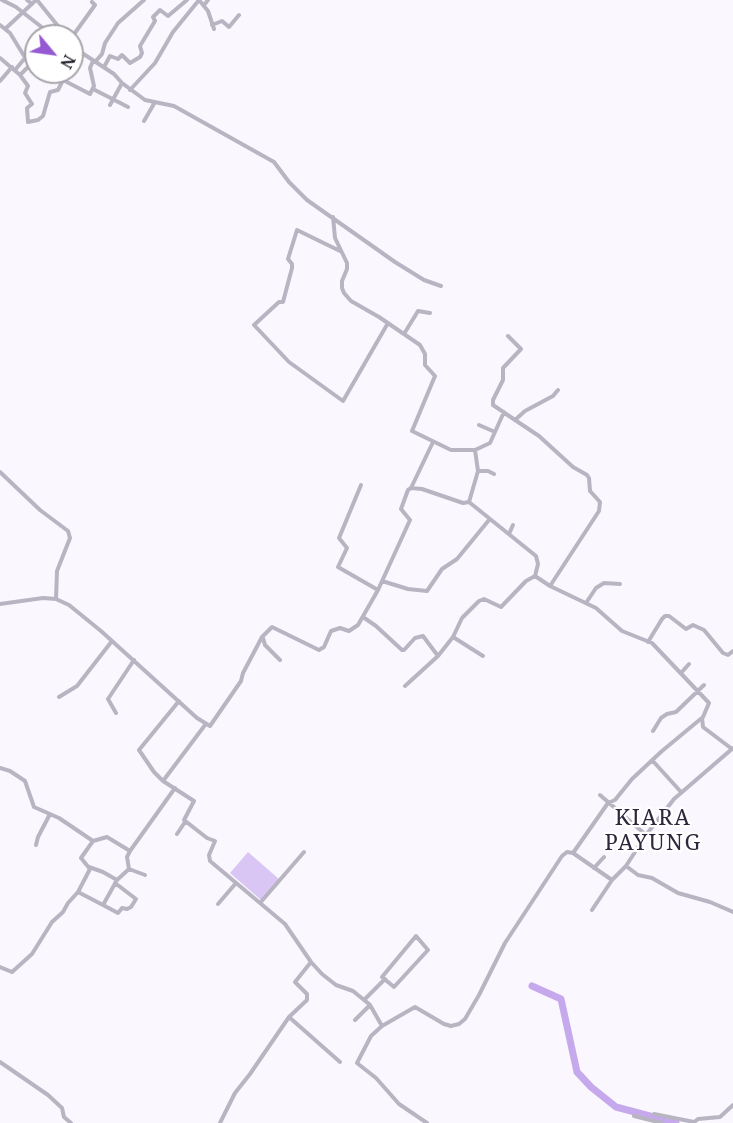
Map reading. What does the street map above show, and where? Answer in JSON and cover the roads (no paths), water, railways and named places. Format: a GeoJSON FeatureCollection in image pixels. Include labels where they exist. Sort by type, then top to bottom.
{"type":"FeatureCollection","features":[{"type":"Feature","properties":{"kind":"street"},"geometry":{"type":"LineString","coordinates":[[2,0],[16,7],[37,24]]}},
{"type":"Feature","properties":{"kind":"street"},"geometry":{"type":"LineString","coordinates":[[27,0],[32,4]]}},
{"type":"Feature","properties":{"kind":"street"},"geometry":{"type":"LineString","coordinates":[[5,29],[37,0],[56,24]]}},
{"type":"Feature","properties":{"kind":"street"},"geometry":{"type":"LineString","coordinates":[[72,84],[88,94],[93,89],[90,68],[94,61],[102,54],[105,43],[118,22],[144,0]]}},
{"type":"Feature","properties":{"kind":"street"},"geometry":{"type":"LineString","coordinates":[[104,67],[110,56],[118,59],[122,55],[130,63],[140,57],[142,53],[140,46],[155,21],[153,17],[160,10],[168,16],[187,0]]}},
{"type":"Feature","properties":{"kind":"street"},"geometry":{"type":"LineString","coordinates":[[130,90],[155,63],[198,0],[204,5],[213,27],[222,21],[229,27],[239,15]]}},
{"type":"Feature","properties":{"kind":"street"},"geometry":{"type":"LineString","coordinates":[[204,5],[208,0]]}},
{"type":"Feature","properties":{"kind":"street"},"geometry":{"type":"LineString","coordinates":[[81,24],[94,5],[91,1]]}},
{"type":"Feature","properties":{"kind":"street"},"geometry":{"type":"LineString","coordinates":[[0,25],[24,57]]}},
{"type":"Feature","properties":{"kind":"street"},"geometry":{"type":"LineString","coordinates":[[84,52],[145,100],[180,110],[274,162],[300,194],[414,274],[441,286]]}},
{"type":"Feature","properties":{"kind":"street"},"geometry":{"type":"LineString","coordinates":[[0,57],[24,80]]}},
{"type":"Feature","properties":{"kind":"street"},"geometry":{"type":"LineString","coordinates":[[0,81],[24,59]]}},
{"type":"Feature","properties":{"kind":"street"},"geometry":{"type":"LineString","coordinates":[[20,75],[24,71]]}},
{"type":"Feature","properties":{"kind":"street"},"geometry":{"type":"LineString","coordinates":[[110,105],[122,83]]}},
{"type":"Feature","properties":{"kind":"street"},"geometry":{"type":"LineString","coordinates":[[27,84],[25,93],[32,104],[27,108],[28,122],[38,120],[43,116],[50,92],[58,90],[61,84]]}},
{"type":"Feature","properties":{"kind":"street"},"geometry":{"type":"LineString","coordinates":[[93,89],[128,107]]}},
{"type":"Feature","properties":{"kind":"street"},"geometry":{"type":"LineString","coordinates":[[144,121],[155,102]]}},
{"type":"Feature","properties":{"kind":"street"},"geometry":{"type":"LineString","coordinates":[[333,217],[335,238],[347,263],[342,281],[344,293],[351,301],[388,323],[423,348],[425,365],[435,376],[411,430],[452,450],[475,450],[490,443],[504,412]]}},
{"type":"Feature","properties":{"kind":"street"},"geometry":{"type":"LineString","coordinates":[[340,251],[297,230],[288,259],[292,268],[283,302],[279,302],[255,325],[289,362],[343,400],[388,323]]}},
{"type":"Feature","properties":{"kind":"street"},"geometry":{"type":"LineString","coordinates":[[404,334],[418,312],[430,313]]}},
{"type":"Feature","properties":{"kind":"street"},"geometry":{"type":"LineString","coordinates":[[508,336],[521,349],[503,368],[503,380],[492,402],[555,448],[573,467],[587,475],[590,478],[590,491],[600,502],[599,511],[549,586]]}},
{"type":"Feature","properties":{"kind":"street"},"geometry":{"type":"LineString","coordinates":[[515,420],[525,411],[553,396],[558,390]]}},
{"type":"Feature","properties":{"kind":"street"},"geometry":{"type":"LineString","coordinates":[[480,425],[495,432]]}},
{"type":"Feature","properties":{"kind":"street"},"geometry":{"type":"LineString","coordinates":[[0,604],[44,598],[56,599],[76,610],[205,724],[211,725],[241,681],[262,637],[273,627],[319,650],[324,647],[331,631],[340,628],[349,631],[358,625],[378,590],[410,520],[401,509],[433,442]]}},
{"type":"Feature","properties":{"kind":"street"},"geometry":{"type":"LineString","coordinates":[[469,502],[478,471],[475,450]]}},
{"type":"Feature","properties":{"kind":"street"},"geometry":{"type":"LineString","coordinates":[[478,471],[488,471],[494,474]]}},
{"type":"Feature","properties":{"kind":"street"},"geometry":{"type":"LineString","coordinates":[[0,472],[40,510],[68,531],[70,538],[57,571],[56,599]]}},
{"type":"Feature","properties":{"kind":"street"},"geometry":{"type":"LineString","coordinates":[[361,485],[339,538],[347,548],[338,567],[378,590]]}},
{"type":"Feature","properties":{"kind":"street"},"geometry":{"type":"LineString","coordinates":[[411,488],[429,491],[463,503],[469,502]]}},
{"type":"Feature","properties":{"kind":"street"},"geometry":{"type":"LineString","coordinates":[[405,686],[438,656],[453,638],[462,618],[481,599],[501,607],[526,581],[535,576],[538,564],[536,556],[469,502]]}},
{"type":"Feature","properties":{"kind":"street"},"geometry":{"type":"LineString","coordinates":[[382,581],[426,592],[442,569],[457,559],[489,520]]}},
{"type":"Feature","properties":{"kind":"street"},"geometry":{"type":"LineString","coordinates":[[509,534],[513,525]]}},
{"type":"Feature","properties":{"kind":"street"},"geometry":{"type":"LineString","coordinates":[[535,576],[549,586],[596,608],[622,631],[659,649],[709,703],[702,717],[652,760],[615,800],[608,803],[573,853]]}},
{"type":"Feature","properties":{"kind":"street"},"geometry":{"type":"LineString","coordinates":[[586,603],[596,588],[604,584],[620,584]]}},
{"type":"Feature","properties":{"kind":"street"},"geometry":{"type":"LineString","coordinates":[[648,642],[662,619],[669,616],[686,629],[693,626],[704,630],[723,653],[728,655],[733,651]]}},
{"type":"Feature","properties":{"kind":"street"},"geometry":{"type":"LineString","coordinates":[[363,618],[376,626],[402,650],[415,638],[423,636],[438,656]]}},
{"type":"Feature","properties":{"kind":"street"},"geometry":{"type":"LineString","coordinates":[[262,637],[265,645],[279,660]]}},
{"type":"Feature","properties":{"kind":"street"},"geometry":{"type":"LineString","coordinates":[[453,638],[483,656]]}},
{"type":"Feature","properties":{"kind":"street"},"geometry":{"type":"LineString","coordinates":[[59,697],[77,686],[112,641]]}},
{"type":"Feature","properties":{"kind":"street"},"geometry":{"type":"LineString","coordinates":[[116,713],[108,699],[134,660]]}},
{"type":"Feature","properties":{"kind":"street"},"geometry":{"type":"LineString","coordinates":[[681,673],[689,664]]}},
{"type":"Feature","properties":{"kind":"street"},"geometry":{"type":"LineString","coordinates":[[653,731],[661,718],[676,712],[704,685]]}},
{"type":"Feature","properties":{"kind":"street"},"geometry":{"type":"LineString","coordinates":[[139,750],[179,701]]}},
{"type":"Feature","properties":{"kind":"street"},"geometry":{"type":"LineString","coordinates":[[592,910],[612,880],[626,866],[646,835],[681,792],[732,749],[703,727],[702,717]]}},
{"type":"Feature","properties":{"kind":"street"},"geometry":{"type":"LineString","coordinates":[[163,781],[205,724]]}},
{"type":"Feature","properties":{"kind":"street"},"geometry":{"type":"LineString","coordinates":[[135,746],[163,781],[194,801],[177,834]]}},
{"type":"Feature","properties":{"kind":"street"},"geometry":{"type":"LineString","coordinates":[[652,760],[681,792]]}},
{"type":"Feature","properties":{"kind":"street"},"geometry":{"type":"LineString","coordinates":[[0,768],[26,781],[34,807],[50,814],[93,841]]}},
{"type":"Feature","properties":{"kind":"street"},"geometry":{"type":"LineString","coordinates":[[129,869],[127,857],[130,850],[175,788]]}},
{"type":"Feature","properties":{"kind":"street"},"geometry":{"type":"LineString","coordinates":[[600,795],[646,835]]}},
{"type":"Feature","properties":{"kind":"street"},"geometry":{"type":"LineString","coordinates":[[36,845],[50,814]]}},
{"type":"Feature","properties":{"kind":"street"},"geometry":{"type":"LineString","coordinates":[[185,822],[215,841],[209,855],[210,861],[285,924],[311,962],[336,985],[353,991],[370,1005],[382,1026]]}},
{"type":"Feature","properties":{"kind":"street"},"geometry":{"type":"LineString","coordinates":[[78,892],[118,913],[122,908],[131,908],[135,899],[101,871],[89,867],[80,860],[93,841],[107,837],[130,850]]}},
{"type":"Feature","properties":{"kind":"street"},"geometry":{"type":"LineString","coordinates":[[260,903],[304,852]]}},
{"type":"Feature","properties":{"kind":"street"},"geometry":{"type":"LineString","coordinates":[[427,1123],[399,1104],[376,1078],[357,1063],[365,1050],[366,1043],[382,1026],[415,1007],[451,1026],[465,1019],[505,943],[562,855],[567,852],[573,853],[612,880]]}},
{"type":"Feature","properties":{"kind":"street"},"geometry":{"type":"LineString","coordinates":[[594,868],[604,857]]}},
{"type":"Feature","properties":{"kind":"street"},"geometry":{"type":"LineString","coordinates":[[626,866],[639,875],[651,878],[678,892],[733,912]]}},
{"type":"Feature","properties":{"kind":"street"},"geometry":{"type":"LineString","coordinates":[[0,967],[12,972],[32,954],[52,922],[78,892],[89,867]]}},
{"type":"Feature","properties":{"kind":"street"},"geometry":{"type":"LineString","coordinates":[[129,869],[145,875]]}},
{"type":"Feature","properties":{"kind":"street"},"geometry":{"type":"LineString","coordinates":[[103,904],[116,882],[129,869]]}},
{"type":"Feature","properties":{"kind":"street"},"geometry":{"type":"LineString","coordinates":[[218,904],[236,883]]}},
{"type":"Feature","properties":{"kind":"street"},"geometry":{"type":"LineString","coordinates":[[416,936],[429,950],[394,987],[385,979],[382,977],[416,936]]}},
{"type":"Feature","properties":{"kind":"street"},"geometry":{"type":"LineString","coordinates":[[220,1123],[235,1093],[289,1017],[306,1000],[307,994],[295,982],[311,962]]}},
{"type":"Feature","properties":{"kind":"street"},"geometry":{"type":"LineString","coordinates":[[364,1000],[385,979]]}},
{"type":"Feature","properties":{"kind":"street"},"geometry":{"type":"LineString","coordinates":[[355,1020],[370,1005]]}},
{"type":"Feature","properties":{"kind":"street"},"geometry":{"type":"LineString","coordinates":[[289,1017],[340,1062]]}},
{"type":"Feature","properties":{"kind":"street"},"geometry":{"type":"LineString","coordinates":[[0,1062],[48,1095],[62,1108],[64,1118],[71,1123]]}},
{"type":"Feature","properties":{"kind":"street"},"geometry":{"type":"LineString","coordinates":[[654,1114],[693,1123],[698,1119],[720,1117],[733,1105]]}},
{"type":"Feature","properties":{"kind":"street"},"geometry":{"type":"LineString","coordinates":[[634,1116],[662,1123]]}},
{"type":"Feature","properties":{"kind":"waterway"},"geometry":{"type":"LineString","coordinates":[[532,986],[561,999],[577,1072],[591,1087],[616,1107],[676,1123]]}},
{"type":"Feature","properties":{"kind":"district","name":"KIARA PAYUNG"},"geometry":{"type":"Point","coordinates":[653,832]}}]}
